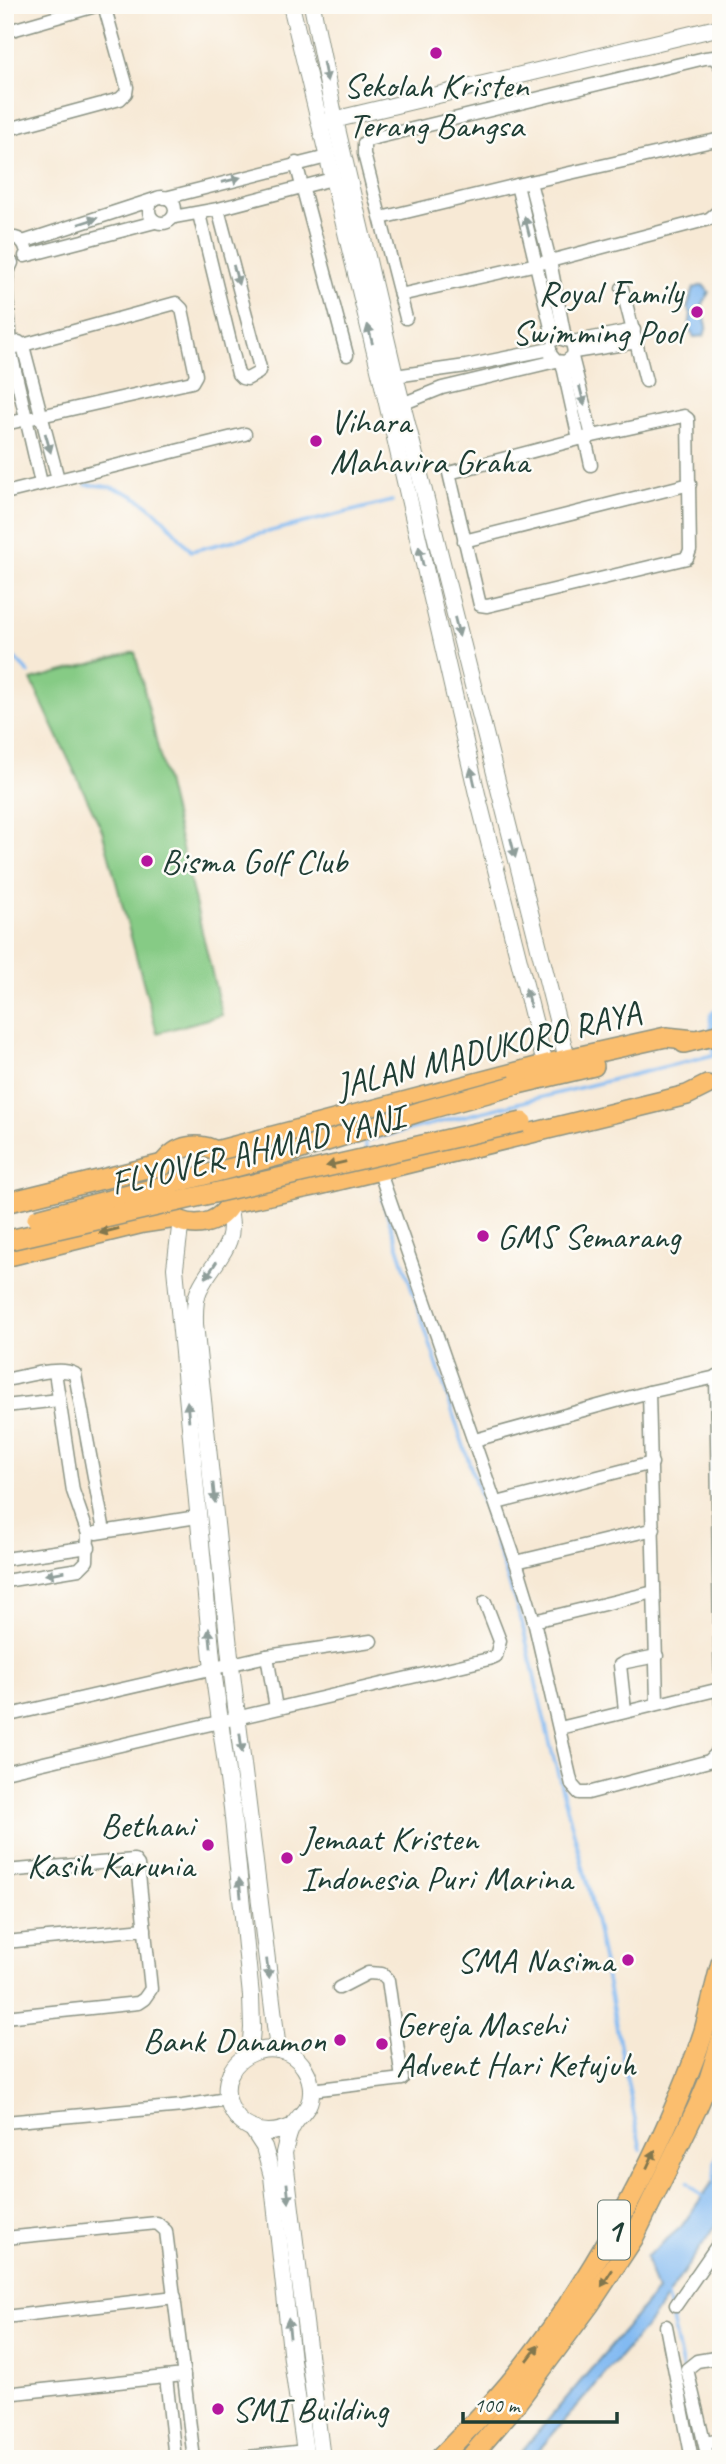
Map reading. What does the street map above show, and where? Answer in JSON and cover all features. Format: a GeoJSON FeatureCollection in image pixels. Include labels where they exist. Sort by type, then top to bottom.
{"type":"FeatureCollection","features":[{"type":"Feature","properties":{"kind":"highway","name":"JALAN MADUKORO RAYA"},"geometry":{"type":"LineString","coordinates":[[216,1151],[545,1064],[666,1037],[706,1038]]}},
{"type":"Feature","properties":{"kind":"highway","name":"JALAN MADUKORO RAYA"},"geometry":{"type":"LineString","coordinates":[[513,1086],[706,1038]]}},
{"type":"Feature","properties":{"kind":"highway","name":"FLYOVER AHMAD YANI"},"geometry":{"type":"LineString","coordinates":[[5,1241],[522,1122],[714,1083]]}},
{"type":"Feature","properties":{"kind":"highway"},"geometry":{"type":"LineString","coordinates":[[231,1201],[371,1172],[687,1095],[714,1083]]}},
{"type":"Feature","properties":{"kind":"highway","name":"FLYOVER AHMAD YANI"},"geometry":{"type":"LineString","coordinates":[[5,1227],[289,1153],[422,1111],[513,1086]]}},
{"type":"Feature","properties":{"kind":"highway"},"geometry":{"type":"LineString","coordinates":[[199,1146],[216,1151],[232,1168],[235,1180],[231,1201],[218,1217],[206,1223],[193,1224],[173,1215],[159,1196],[158,1184],[163,1164],[171,1156],[189,1147],[199,1146]]}},
{"type":"Feature","properties":{"kind":"highway"},"geometry":{"type":"LineString","coordinates":[[5,1203],[163,1164]]}},
{"type":"Feature","properties":{"kind":"highway"},"geometry":{"type":"LineString","coordinates":[[5,1257],[173,1215]]}},
{"type":"Feature","properties":{"kind":"highway","name":"1"},"geometry":{"type":"LineString","coordinates":[[469,2459],[479,2433],[593,2267],[638,2187],[683,2087],[703,2032],[721,1964]]}},
{"type":"Feature","properties":{"kind":"highway","name":"1"},"geometry":{"type":"LineString","coordinates":[[439,2459],[512,2409],[590,2304],[633,2239],[718,2063],[721,2040]]}},
{"type":"Feature","properties":{"kind":"street"},"geometry":{"type":"LineString","coordinates":[[5,32],[102,5],[127,87],[126,93],[120,99],[5,130]]}},
{"type":"Feature","properties":{"kind":"street"},"geometry":{"type":"LineString","coordinates":[[290,5],[327,122],[395,376],[567,1059]]}},
{"type":"Feature","properties":{"kind":"street"},"geometry":{"type":"LineString","coordinates":[[312,5],[327,122],[327,157],[381,377],[477,794],[545,1064]]}},
{"type":"Feature","properties":{"kind":"street"},"geometry":{"type":"LineString","coordinates":[[327,122],[721,27]]}},
{"type":"Feature","properties":{"kind":"street"},"geometry":{"type":"LineString","coordinates":[[406,318],[364,154],[364,143],[367,140],[705,58],[714,57],[721,67]]}},
{"type":"Feature","properties":{"kind":"street"},"geometry":{"type":"LineString","coordinates":[[381,218],[530,181],[721,139]]}},
{"type":"Feature","properties":{"kind":"street"},"geometry":{"type":"LineString","coordinates":[[41,484],[13,348],[6,284],[7,261],[17,262],[24,249],[160,199],[327,157]]}},
{"type":"Feature","properties":{"kind":"street"},"geometry":{"type":"LineString","coordinates":[[296,163],[347,355]]}},
{"type":"Feature","properties":{"kind":"street"},"geometry":{"type":"LineString","coordinates":[[24,249],[155,222],[166,223],[174,217],[200,214],[332,179]]}},
{"type":"Feature","properties":{"kind":"street"},"geometry":{"type":"LineString","coordinates":[[530,181],[550,261],[563,350]]}},
{"type":"Feature","properties":{"kind":"street"},"geometry":{"type":"LineString","coordinates":[[517,185],[586,437],[591,465]]}},
{"type":"Feature","properties":{"kind":"street"},"geometry":{"type":"LineString","coordinates":[[160,199],[173,203],[174,217]]}},
{"type":"Feature","properties":{"kind":"street"},"geometry":{"type":"LineString","coordinates":[[155,222],[151,218],[149,208],[160,199]]}},
{"type":"Feature","properties":{"kind":"street"},"geometry":{"type":"LineString","coordinates":[[200,214],[238,374],[247,379],[258,373],[260,368],[218,209]]}},
{"type":"Feature","properties":{"kind":"street"},"geometry":{"type":"LineString","coordinates":[[401,295],[550,261],[709,219],[721,209]]}},
{"type":"Feature","properties":{"kind":"street"},"geometry":{"type":"LineString","coordinates":[[5,240],[18,238],[24,249]]}},
{"type":"Feature","properties":{"kind":"street"},"geometry":{"type":"LineString","coordinates":[[622,288],[646,381]]}},
{"type":"Feature","properties":{"kind":"street"},"geometry":{"type":"LineString","coordinates":[[5,424],[193,381],[196,375],[182,309],[178,304],[172,303],[13,348]]}},
{"type":"Feature","properties":{"kind":"street"},"geometry":{"type":"LineString","coordinates":[[395,376],[635,336]]}},
{"type":"Feature","properties":{"kind":"street"},"geometry":{"type":"LineString","coordinates":[[13,348],[40,415],[58,479]]}},
{"type":"Feature","properties":{"kind":"street"},"geometry":{"type":"LineString","coordinates":[[402,404],[440,389],[470,382],[563,350]]}},
{"type":"Feature","properties":{"kind":"street"},"geometry":{"type":"LineString","coordinates":[[466,366],[470,382]]}},
{"type":"Feature","properties":{"kind":"street"},"geometry":{"type":"LineString","coordinates":[[436,371],[440,389]]}},
{"type":"Feature","properties":{"kind":"street"},"geometry":{"type":"LineString","coordinates":[[687,417],[689,556],[683,560],[482,607],[478,601],[449,473],[586,437],[687,417]]}},
{"type":"Feature","properties":{"kind":"street"},"geometry":{"type":"LineString","coordinates":[[5,493],[245,434]]}},
{"type":"Feature","properties":{"kind":"street"},"geometry":{"type":"LineString","coordinates":[[464,541],[690,484]]}},
{"type":"Feature","properties":{"kind":"street"},"geometry":{"type":"LineString","coordinates":[[371,1172],[497,1503],[534,1621],[575,1791],[583,1793],[709,1761],[721,1743]]}},
{"type":"Feature","properties":{"kind":"street"},"geometry":{"type":"LineString","coordinates":[[231,1201],[232,1227],[229,1241],[200,1287],[195,1306],[232,1666],[278,2050]]}},
{"type":"Feature","properties":{"kind":"street"},"geometry":{"type":"LineString","coordinates":[[173,1215],[175,1268],[197,1517],[213,1670],[232,1808],[251,1996],[253,2028],[250,2053]]}},
{"type":"Feature","properties":{"kind":"street"},"geometry":{"type":"LineString","coordinates":[[5,1380],[55,1372],[68,1371],[75,1374],[104,1531]]}},
{"type":"Feature","properties":{"kind":"street"},"geometry":{"type":"LineString","coordinates":[[5,1581],[82,1568],[87,1561],[89,1541],[73,1491],[63,1440],[55,1372]]}},
{"type":"Feature","properties":{"kind":"street"},"geometry":{"type":"LineString","coordinates":[[475,1440],[649,1392],[719,1376],[721,1704]]}},
{"type":"Feature","properties":{"kind":"street"},"geometry":{"type":"LineString","coordinates":[[649,1392],[657,1702]]}},
{"type":"Feature","properties":{"kind":"street"},"geometry":{"type":"LineString","coordinates":[[5,1406],[59,1400]]}},
{"type":"Feature","properties":{"kind":"street"},"geometry":{"type":"LineString","coordinates":[[63,1440],[85,1436]]}},
{"type":"Feature","properties":{"kind":"street"},"geometry":{"type":"LineString","coordinates":[[497,1503],[652,1463]]}},
{"type":"Feature","properties":{"kind":"street"},"geometry":{"type":"LineString","coordinates":[[5,1559],[89,1541],[104,1531],[197,1517]]}},
{"type":"Feature","properties":{"kind":"street"},"geometry":{"type":"LineString","coordinates":[[516,1562],[654,1529]]}},
{"type":"Feature","properties":{"kind":"street"},"geometry":{"type":"LineString","coordinates":[[534,1621],[654,1592]]}},
{"type":"Feature","properties":{"kind":"street"},"geometry":{"type":"LineString","coordinates":[[5,1772],[492,1658],[499,1650],[500,1642],[485,1602]]}},
{"type":"Feature","properties":{"kind":"street"},"geometry":{"type":"LineString","coordinates":[[5,1716],[267,1656],[371,1641]]}},
{"type":"Feature","properties":{"kind":"street"},"geometry":{"type":"LineString","coordinates":[[267,1656],[276,1708]]}},
{"type":"Feature","properties":{"kind":"street"},"geometry":{"type":"LineString","coordinates":[[625,1710],[620,1665],[626,1661],[657,1656]]}},
{"type":"Feature","properties":{"kind":"street"},"geometry":{"type":"LineString","coordinates":[[559,1728],[657,1702],[720,1689]]}},
{"type":"Feature","properties":{"kind":"street"},"geometry":{"type":"LineString","coordinates":[[232,1808],[249,1806]]}},
{"type":"Feature","properties":{"kind":"street"},"geometry":{"type":"LineString","coordinates":[[5,1871],[134,1860],[138,1865],[151,1990],[138,2003],[5,2017]]}},
{"type":"Feature","properties":{"kind":"street"},"geometry":{"type":"LineString","coordinates":[[5,1942],[145,1929]]}},
{"type":"Feature","properties":{"kind":"street"},"geometry":{"type":"LineString","coordinates":[[312,2090],[402,2079],[388,1980],[382,1974],[368,1973],[339,1988]]}},
{"type":"Feature","properties":{"kind":"street"},"geometry":{"type":"LineString","coordinates":[[264,2049],[278,2050],[291,2055],[302,2064],[309,2076],[312,2090],[303,2116],[293,2126],[280,2132],[266,2133],[241,2123],[232,2112],[227,2099],[227,2085],[239,2061],[250,2053],[264,2049]]}},
{"type":"Feature","properties":{"kind":"street"},"geometry":{"type":"LineString","coordinates":[[5,2122],[183,2106],[227,2099]]}},
{"type":"Feature","properties":{"kind":"street"},"geometry":{"type":"LineString","coordinates":[[293,2126],[284,2153],[322,2459]]}},
{"type":"Feature","properties":{"kind":"street"},"geometry":{"type":"LineString","coordinates":[[229,2459],[305,2455],[272,2176],[264,2147],[253,2130]]}},
{"type":"Feature","properties":{"kind":"street"},"geometry":{"type":"LineString","coordinates":[[5,2238],[157,2223],[166,2231],[194,2459]]}},
{"type":"Feature","properties":{"kind":"street"},"geometry":{"type":"LineString","coordinates":[[676,2305],[721,2239]]}},
{"type":"Feature","properties":{"kind":"street"},"geometry":{"type":"LineString","coordinates":[[5,2317],[175,2297]]}},
{"type":"Feature","properties":{"kind":"street"},"geometry":{"type":"LineString","coordinates":[[666,2326],[692,2459]]}},
{"type":"Feature","properties":{"kind":"street"},"geometry":{"type":"LineString","coordinates":[[708,2459],[687,2369],[697,2361],[721,2357]]}},
{"type":"Feature","properties":{"kind":"street"},"geometry":{"type":"LineString","coordinates":[[5,2394],[184,2375]]}},
{"type":"Feature","properties":{"kind":"street"},"geometry":{"type":"LineString","coordinates":[[166,2377],[175,2459]]}},
{"type":"Feature","properties":{"kind":"street"},"geometry":{"type":"LineString","coordinates":[[297,2396],[314,2393]]}},
{"type":"Feature","properties":{"kind":"street"},"geometry":{"type":"LineString","coordinates":[[705,2443],[721,2440]]}},
{"type":"Feature","properties":{"kind":"green space","name":"Bisma Golf Club"},"geometry":{"type":"Polygon","coordinates":[[[135,652],[222,1015],[157,1033],[102,830],[31,680],[135,652]]]}},
{"type":"Feature","properties":{"kind":"water","name":"Royal Family Swimming Pool"},"geometry":{"type":"Polygon","coordinates":[[[703,285],[709,292],[702,306],[707,326],[704,336],[694,337],[689,329],[691,313],[687,308],[694,288],[703,285]]]}},
{"type":"Feature","properties":{"kind":"water"},"geometry":{"type":"Polygon","coordinates":[[[721,2170],[721,2217],[647,2326],[531,2459],[515,2459],[657,2291],[646,2257],[681,2227],[721,2170]]]}},
{"type":"Feature","properties":{"kind":"waterway"},"geometry":{"type":"LineString","coordinates":[[718,1018],[721,966],[721,386]]}},
{"type":"Feature","properties":{"kind":"waterway"},"geometry":{"type":"LineString","coordinates":[[86,485],[104,486],[134,496],[158,514],[191,551],[392,501]]}},
{"type":"Feature","properties":{"kind":"waterway"},"geometry":{"type":"LineString","coordinates":[[5,648],[29,673]]}},
{"type":"Feature","properties":{"kind":"waterway"},"geometry":{"type":"LineString","coordinates":[[718,1018],[721,1048]]}},
{"type":"Feature","properties":{"kind":"waterway"},"geometry":{"type":"LineString","coordinates":[[335,1148],[721,1053]]}},
{"type":"Feature","properties":{"kind":"waterway"},"geometry":{"type":"LineString","coordinates":[[364,1141],[367,1151]]}},
{"type":"Feature","properties":{"kind":"waterway"},"geometry":{"type":"LineString","coordinates":[[382,1198],[522,1623],[551,1748],[589,1889],[641,2150]]}},
{"type":"Feature","properties":{"kind":"waterway"},"geometry":{"type":"LineString","coordinates":[[714,2181],[715,2163],[721,2143]]}},
{"type":"Feature","properties":{"kind":"waterway"},"geometry":{"type":"LineString","coordinates":[[687,2182],[703,2197]]}},
{"type":"Feature","properties":{"kind":"waterway"},"geometry":{"type":"LineString","coordinates":[[666,2292],[683,2370]]}},
{"type":"Feature","properties":{"kind":"waterway"},"geometry":{"type":"LineString","coordinates":[[698,2439],[700,2459]]}},
{"type":"Feature","properties":{"kind":"place","name":"Sekolah Kristen Terang Bangsa"},"geometry":{"type":"Point","coordinates":[436,53]}},
{"type":"Feature","properties":{"kind":"place","name":"Royal Family Swimming Pool"},"geometry":{"type":"Point","coordinates":[697,312]}},
{"type":"Feature","properties":{"kind":"place","name":"Vihara Mahavira Graha"},"geometry":{"type":"Point","coordinates":[316,441]}},
{"type":"Feature","properties":{"kind":"place","name":"Bisma Golf Club"},"geometry":{"type":"Point","coordinates":[147,861]}},
{"type":"Feature","properties":{"kind":"place","name":"GMS Semarang"},"geometry":{"type":"Point","coordinates":[483,1236]}},
{"type":"Feature","properties":{"kind":"place","name":"Bethani Kasih Karunia"},"geometry":{"type":"Point","coordinates":[208,1845]}},
{"type":"Feature","properties":{"kind":"place","name":"Jemaat Kristen Indonesia Puri Marina"},"geometry":{"type":"Point","coordinates":[287,1858]}},
{"type":"Feature","properties":{"kind":"place","name":"SMA Nasima"},"geometry":{"type":"Point","coordinates":[628,1960]}},
{"type":"Feature","properties":{"kind":"place","name":"Bank Danamon"},"geometry":{"type":"Point","coordinates":[340,2040]}},
{"type":"Feature","properties":{"kind":"place","name":"Gereja Masehi Advent Hari Ketujuh"},"geometry":{"type":"Point","coordinates":[382,2044]}},
{"type":"Feature","properties":{"kind":"place","name":"SMI Building"},"geometry":{"type":"Point","coordinates":[218,2409]}}]}
